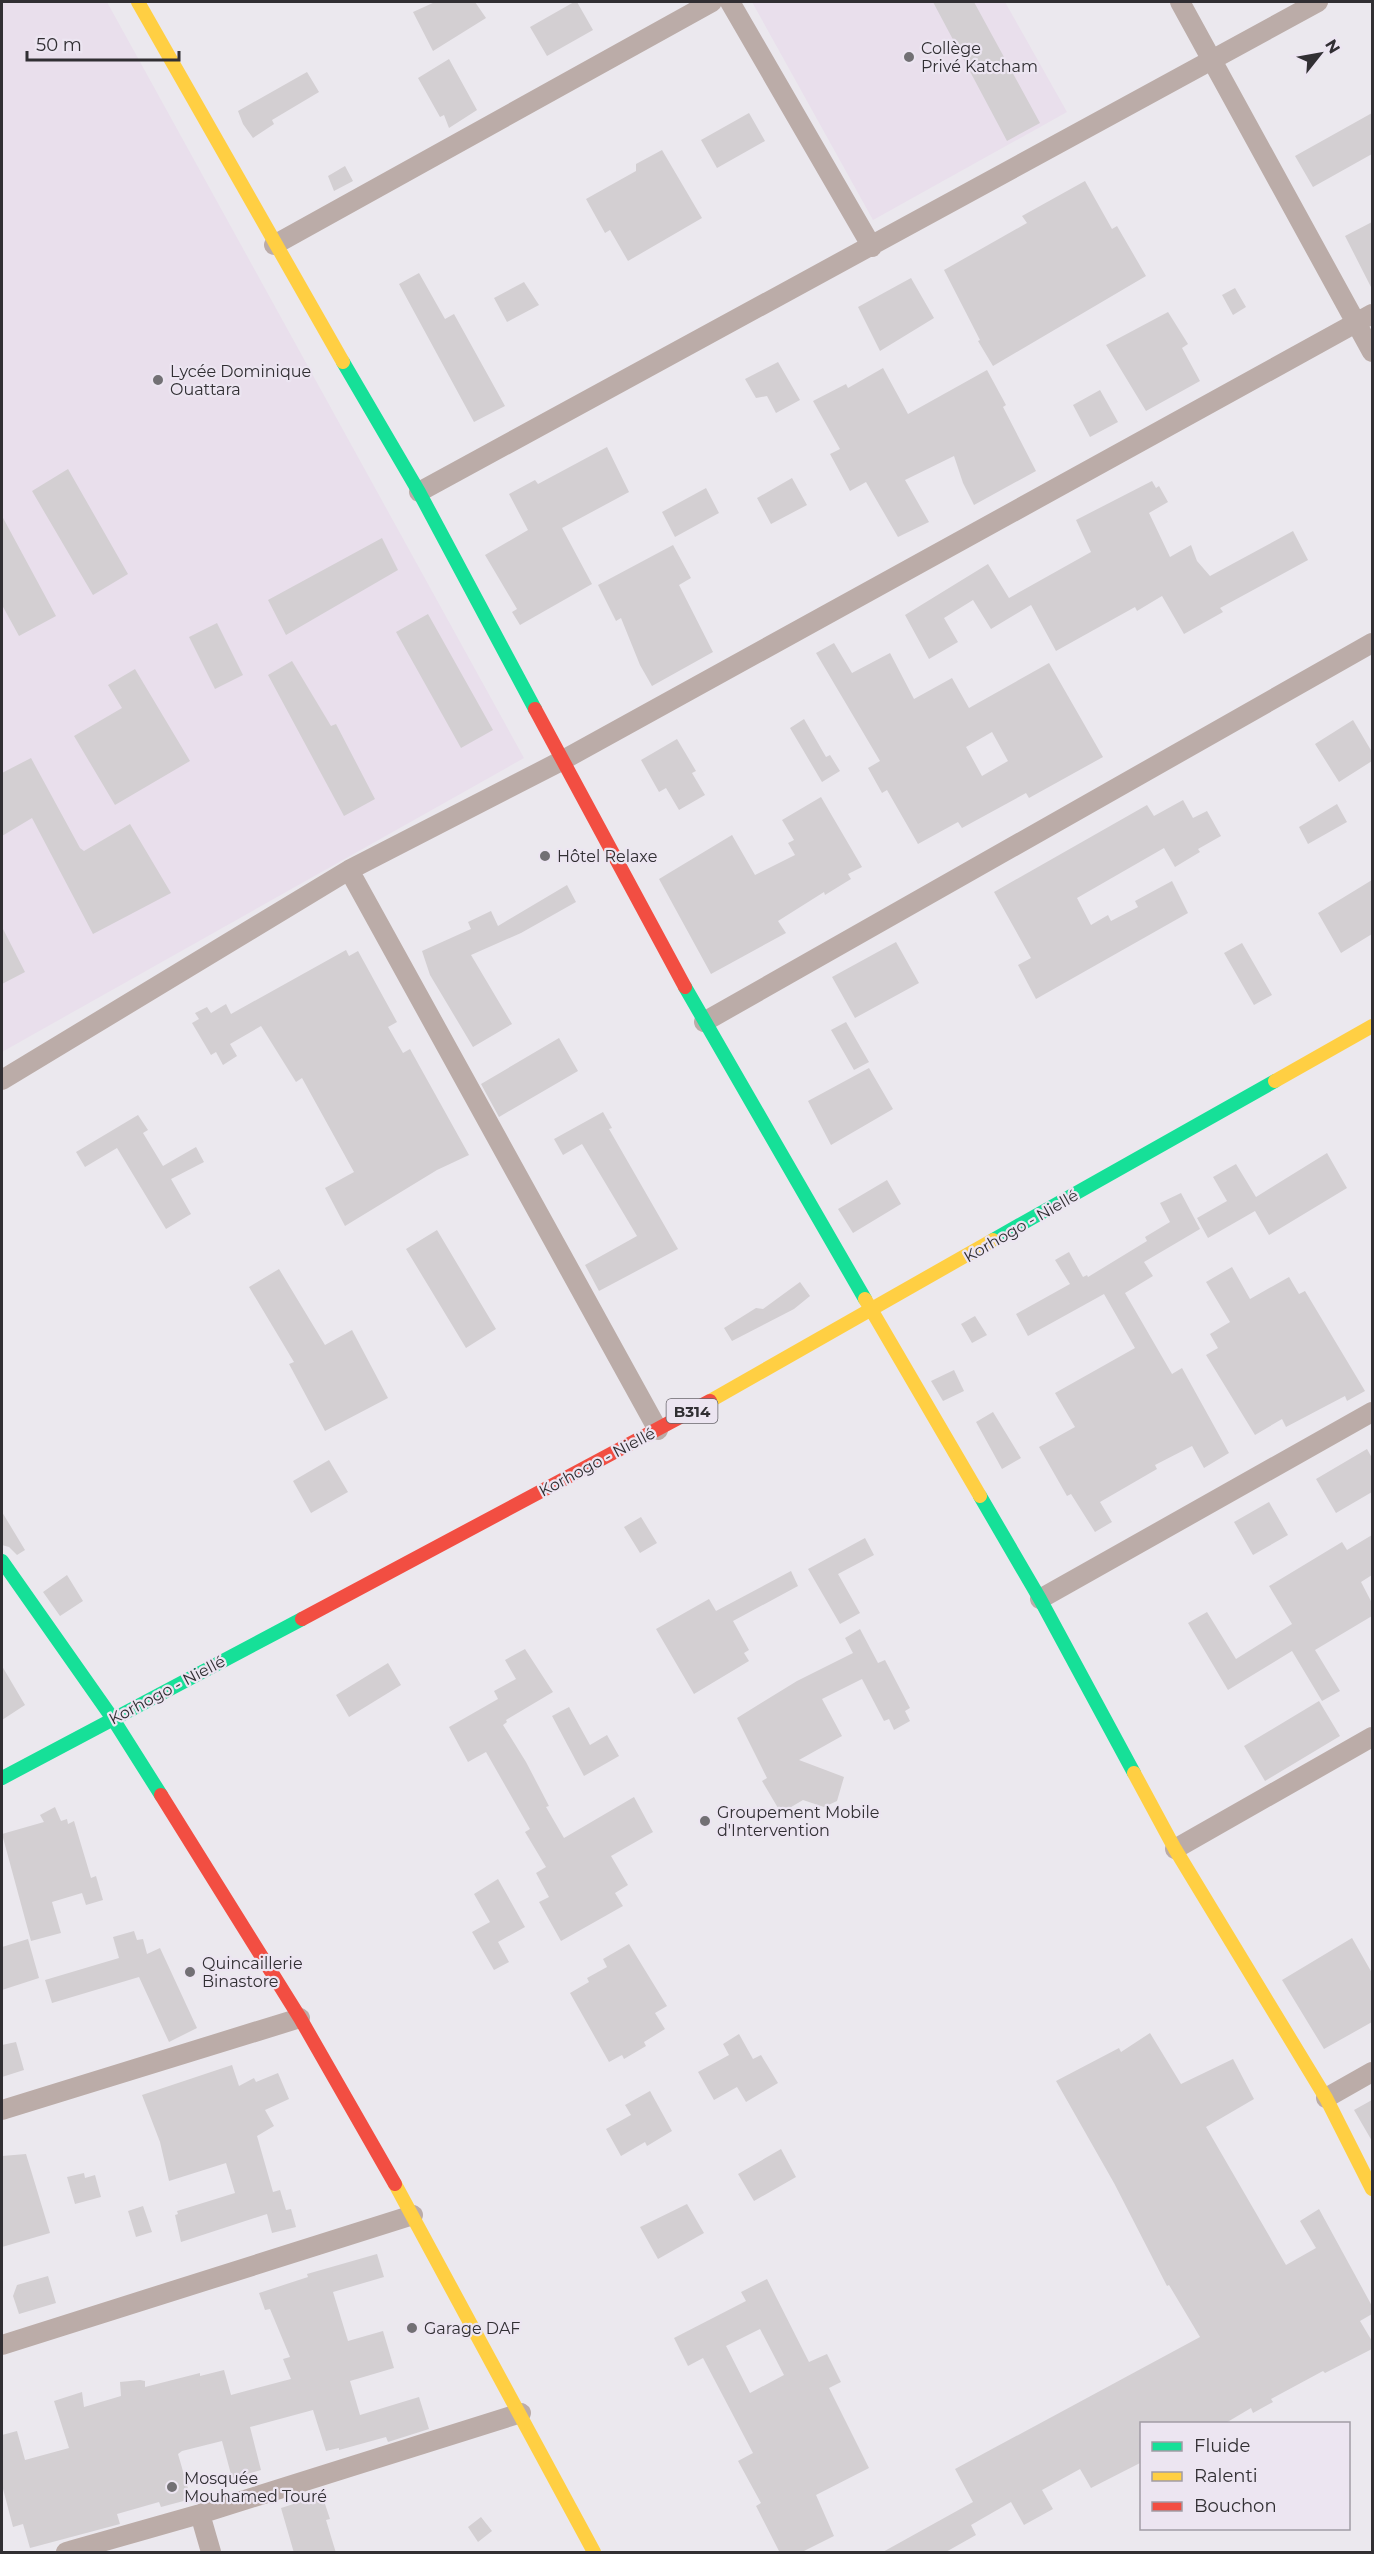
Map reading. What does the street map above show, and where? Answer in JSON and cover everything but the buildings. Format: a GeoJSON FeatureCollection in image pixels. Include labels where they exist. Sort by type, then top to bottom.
{"type":"FeatureCollection","features":[{"type":"Feature","properties":{"kind":"street"},"geometry":{"type":"LineString","coordinates":[[138,2],[274,245],[419,492],[704,1022],[870,1311],[1040,1599],[1174,1849],[1326,2098],[1372,2189]]}},
{"type":"Feature","properties":{"kind":"street"},"geometry":{"type":"LineString","coordinates":[[274,245],[712,2]]}},
{"type":"Feature","properties":{"kind":"street"},"geometry":{"type":"LineString","coordinates":[[730,2],[872,247]]}},
{"type":"Feature","properties":{"kind":"street"},"geometry":{"type":"LineString","coordinates":[[1180,2],[1365,318],[1372,352]]}},
{"type":"Feature","properties":{"kind":"street"},"geometry":{"type":"LineString","coordinates":[[419,492],[1318,2]]}},
{"type":"Feature","properties":{"kind":"street"},"geometry":{"type":"LineString","coordinates":[[2,1080],[349,870],[564,760],[1365,318]]}},
{"type":"Feature","properties":{"kind":"street"},"geometry":{"type":"LineString","coordinates":[[704,1022],[1372,643]]}},
{"type":"Feature","properties":{"kind":"street"},"geometry":{"type":"LineString","coordinates":[[349,870],[657,1430]]}},
{"type":"Feature","properties":{"kind":"street","name":"Korhogo - Niellé"},"geometry":{"type":"LineString","coordinates":[[2,1778],[657,1430],[1372,1026]]}},
{"type":"Feature","properties":{"kind":"street"},"geometry":{"type":"LineString","coordinates":[[1040,1599],[1372,1412]]}},
{"type":"Feature","properties":{"kind":"street"},"geometry":{"type":"LineString","coordinates":[[2,1561],[113,1719],[300,2018],[413,2215],[594,2553]]}},
{"type":"Feature","properties":{"kind":"street"},"geometry":{"type":"LineString","coordinates":[[1174,1849],[1372,1737]]}},
{"type":"Feature","properties":{"kind":"street"},"geometry":{"type":"LineString","coordinates":[[2,2110],[300,2018]]}},
{"type":"Feature","properties":{"kind":"street"},"geometry":{"type":"LineString","coordinates":[[1326,2098],[1372,2072]]}},
{"type":"Feature","properties":{"kind":"street"},"geometry":{"type":"LineString","coordinates":[[2,2345],[413,2215]]}},
{"type":"Feature","properties":{"kind":"street"},"geometry":{"type":"LineString","coordinates":[[66,2553],[200,2514],[521,2413]]}},
{"type":"Feature","properties":{"kind":"street"},"geometry":{"type":"LineString","coordinates":[[200,2514],[211,2553]]}},
{"type":"Feature","properties":{"kind":"shaded area","name":"Lycée Dominique Ouattara"},"geometry":{"type":"Polygon","coordinates":[[[2,2],[107,2],[524,758],[2,1052],[2,2]]]}},
{"type":"Feature","properties":{"kind":"shaded area","name":"Collège Privé Katcham"},"geometry":{"type":"Polygon","coordinates":[[[752,2],[1005,2],[1067,112],[873,220],[752,2]]]}},
{"type":"Feature","properties":{"kind":"traffic: fast"},"geometry":{"type":"LineString","coordinates":[[343,362],[419,492],[535,709]]}},
{"type":"Feature","properties":{"kind":"traffic: fast"},"geometry":{"type":"LineString","coordinates":[[685,987],[865,1299]]}},
{"type":"Feature","properties":{"kind":"traffic: fast"},"geometry":{"type":"LineString","coordinates":[[993,1240],[1275,1081]]}},
{"type":"Feature","properties":{"kind":"traffic: fast"},"geometry":{"type":"LineString","coordinates":[[980,1496],[1040,1599],[1134,1773]]}},
{"type":"Feature","properties":{"kind":"traffic: fast"},"geometry":{"type":"LineString","coordinates":[[2,1561],[113,1719],[161,1795]]}},
{"type":"Feature","properties":{"kind":"traffic: fast"},"geometry":{"type":"LineString","coordinates":[[2,1778],[302,1619]]}},
{"type":"Feature","properties":{"kind":"traffic: slow"},"geometry":{"type":"LineString","coordinates":[[138,2],[343,362]]}},
{"type":"Feature","properties":{"kind":"traffic: slow"},"geometry":{"type":"LineString","coordinates":[[1275,1081],[1372,1026]]}},
{"type":"Feature","properties":{"kind":"traffic: slow"},"geometry":{"type":"LineString","coordinates":[[710,1401],[993,1240]]}},
{"type":"Feature","properties":{"kind":"traffic: slow"},"geometry":{"type":"LineString","coordinates":[[865,1299],[980,1496]]}},
{"type":"Feature","properties":{"kind":"traffic: slow"},"geometry":{"type":"LineString","coordinates":[[1134,1773],[1175,1849],[1326,2098],[1372,2189]]}},
{"type":"Feature","properties":{"kind":"traffic: slow"},"geometry":{"type":"LineString","coordinates":[[395,2184],[594,2552]]}},
{"type":"Feature","properties":{"kind":"traffic: jam"},"geometry":{"type":"LineString","coordinates":[[535,709],[685,987]]}},
{"type":"Feature","properties":{"kind":"traffic: jam"},"geometry":{"type":"LineString","coordinates":[[302,1619],[710,1401]]}},
{"type":"Feature","properties":{"kind":"traffic: jam"},"geometry":{"type":"LineString","coordinates":[[161,1795],[300,2018],[395,2184]]}},
{"type":"Feature","properties":{"kind":"place","name":"Collège Privé Katcham"},"geometry":{"type":"Point","coordinates":[909,57]}},
{"type":"Feature","properties":{"kind":"place","name":"Lycée Dominique Ouattara"},"geometry":{"type":"Point","coordinates":[158,380]}},
{"type":"Feature","properties":{"kind":"place","name":"Hôtel Relaxe"},"geometry":{"type":"Point","coordinates":[545,856]}},
{"type":"Feature","properties":{"kind":"place","name":"Groupement Mobile d'Intervention"},"geometry":{"type":"Point","coordinates":[705,1821]}},
{"type":"Feature","properties":{"kind":"place","name":"Quincaillerie Binastore"},"geometry":{"type":"Point","coordinates":[190,1972]}},
{"type":"Feature","properties":{"kind":"place","name":"Garage DAF"},"geometry":{"type":"Point","coordinates":[412,2328]}},
{"type":"Feature","properties":{"kind":"place","name":"Mosquée Mouhamed Touré"},"geometry":{"type":"Point","coordinates":[172,2487]}}]}
